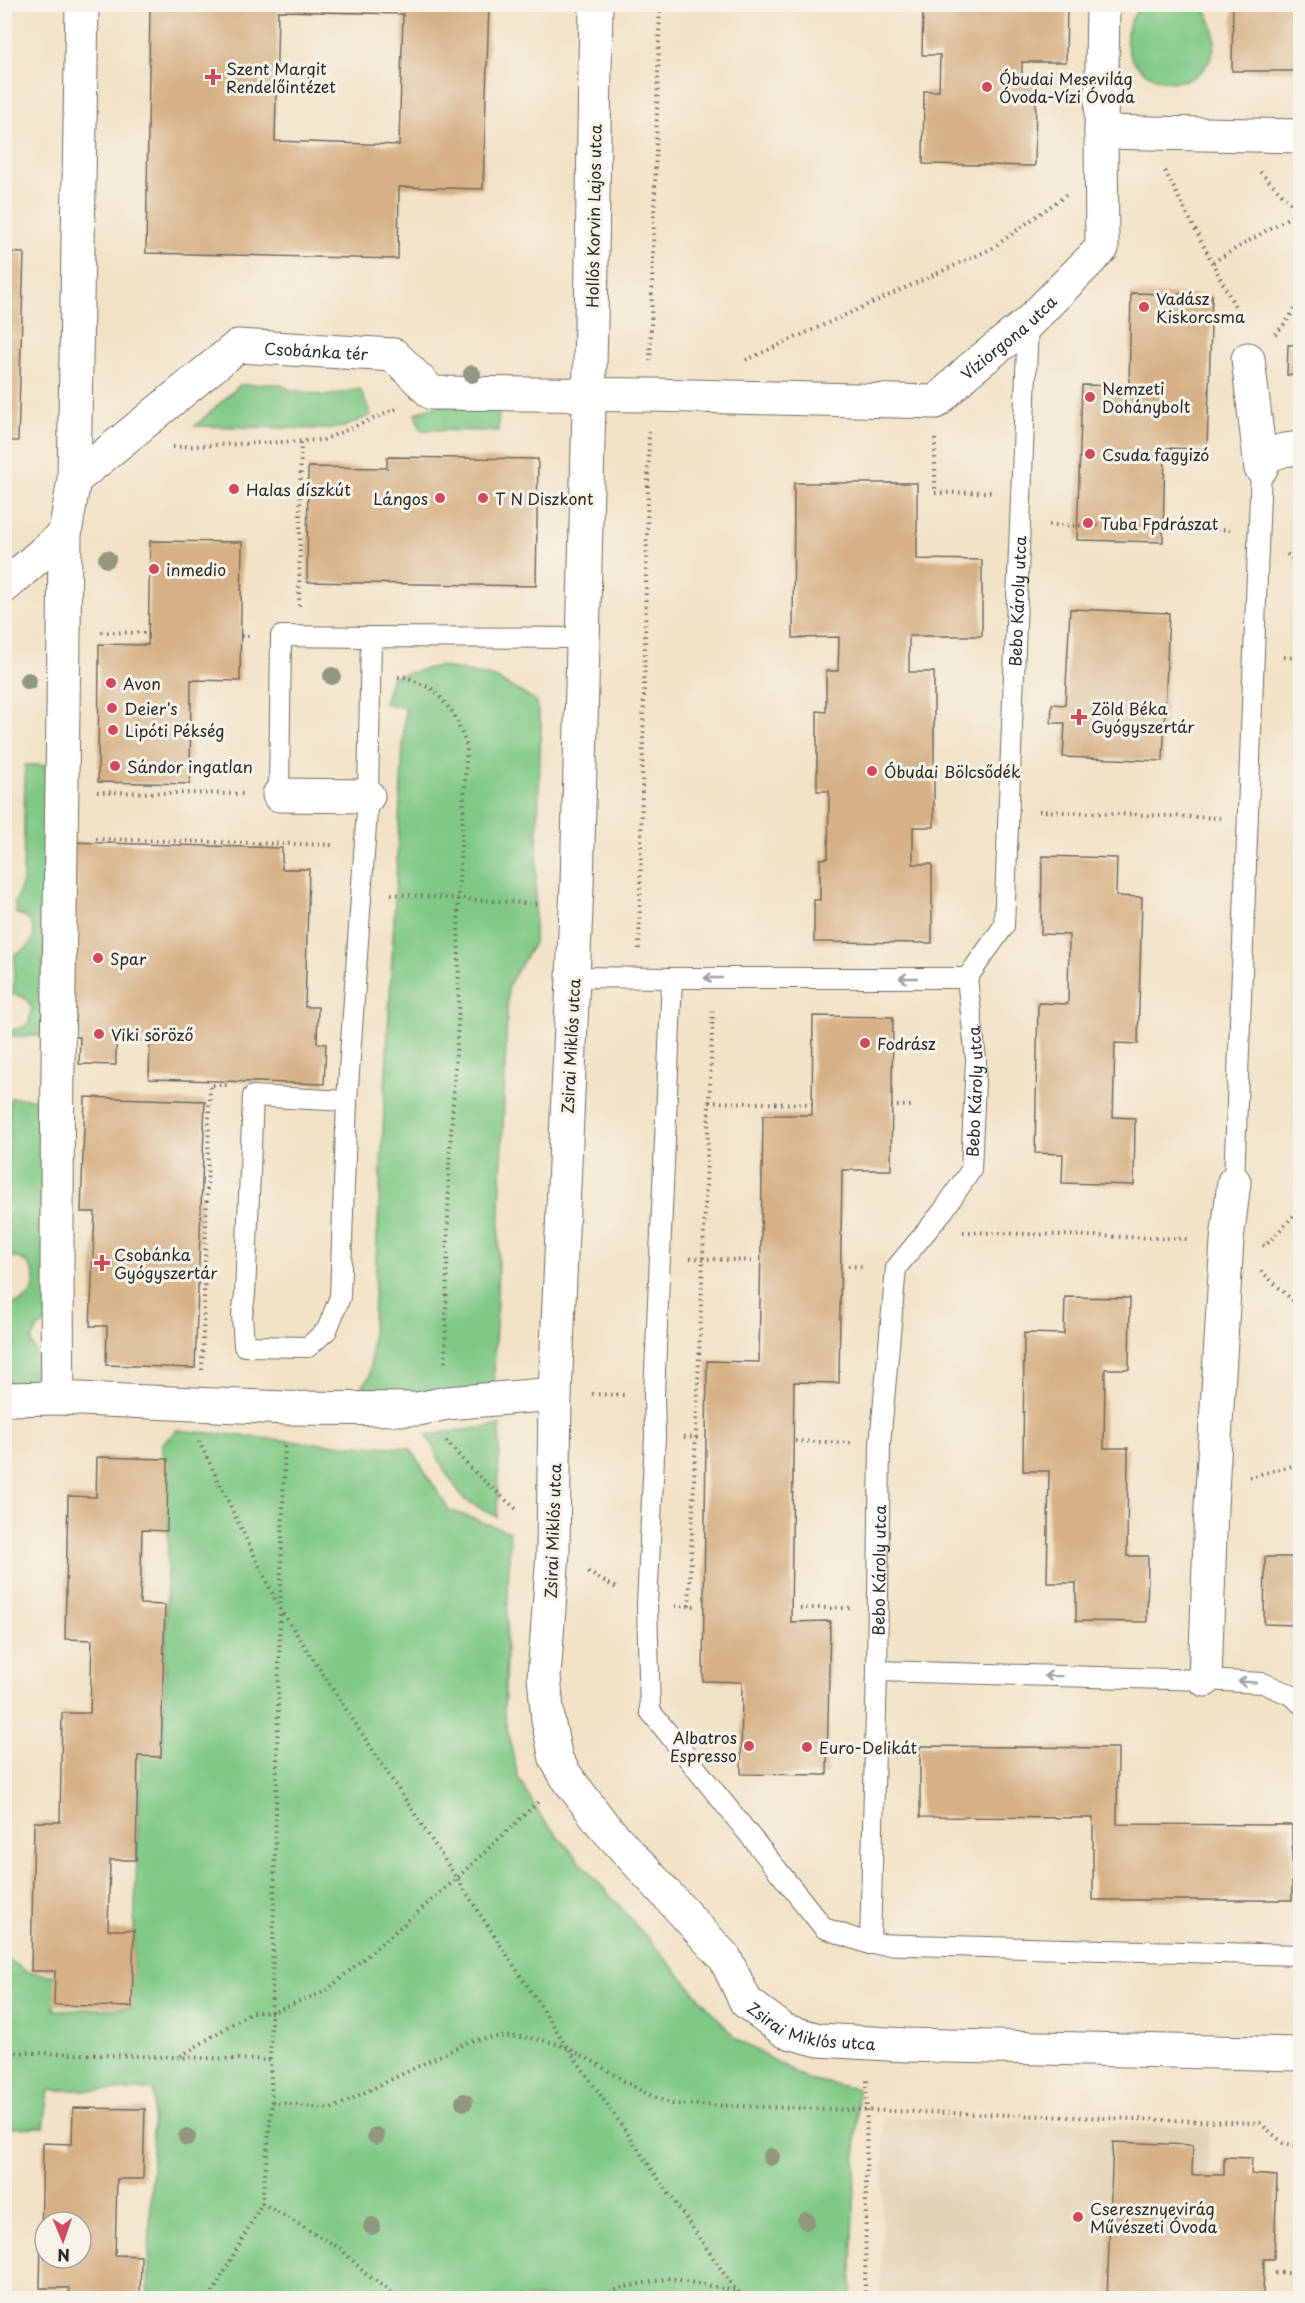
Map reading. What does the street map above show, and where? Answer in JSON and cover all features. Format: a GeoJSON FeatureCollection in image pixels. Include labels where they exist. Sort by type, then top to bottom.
{"type":"FeatureCollection","features":[{"type":"Feature","properties":{"kind":"street"},"geometry":{"type":"LineString","coordinates":[[58,1398],[56,1079],[63,792],[65,533],[74,480],[82,4]]}},
{"type":"Feature","properties":{"kind":"street","name":"Hollós Korvin Lajos utca"},"geometry":{"type":"LineString","coordinates":[[588,411],[596,4]]}},
{"type":"Feature","properties":{"kind":"street","name":"Víziorgona utca"},"geometry":{"type":"LineString","coordinates":[[936,402],[968,371],[1028,323],[1102,248],[1103,4]]}},
{"type":"Feature","properties":{"kind":"street"},"geometry":{"type":"LineString","coordinates":[[1101,132],[1300,136]]}},
{"type":"Feature","properties":{"kind":"street","name":"Csobánka tér"},"geometry":{"type":"LineString","coordinates":[[74,480],[238,346],[394,355],[432,393]]}},
{"type":"Feature","properties":{"kind":"street"},"geometry":{"type":"LineString","coordinates":[[1248,359],[1261,468]]}},
{"type":"Feature","properties":{"kind":"street"},"geometry":{"type":"LineString","coordinates":[[432,393],[588,411],[650,394],[936,402]]}},
{"type":"Feature","properties":{"kind":"street","name":"Zsirai Miklós utca"},"geometry":{"type":"LineString","coordinates":[[588,411],[576,907],[555,1394],[553,1553],[544,1677],[549,1729],[556,1759],[603,1825],[725,1958],[746,2002],[785,2031],[819,2040],[876,2044],[1300,2054]]}},
{"type":"Feature","properties":{"kind":"street"},"geometry":{"type":"LineString","coordinates":[[1261,468],[1266,456],[1300,448]]}},
{"type":"Feature","properties":{"kind":"street"},"geometry":{"type":"LineString","coordinates":[[4,587],[65,533]]}},
{"type":"Feature","properties":{"kind":"street"},"geometry":{"type":"LineString","coordinates":[[279,795],[368,796]]}},
{"type":"Feature","properties":{"kind":"street"},"geometry":{"type":"LineString","coordinates":[[1205,1680],[1211,1507],[1227,1240],[1234,1182]]}},
{"type":"Feature","properties":{"kind":"street"},"geometry":{"type":"LineString","coordinates":[[4,1399],[58,1398],[286,1408],[433,1406],[555,1394]]}},
{"type":"Feature","properties":{"kind":"lane","name":"Bebo Károly utca"},"geometry":{"type":"LineString","coordinates":[[870,1944],[880,1444],[896,1268],[944,1211],[971,1170],[976,1059],[967,978],[1004,926],[1028,323]]}},
{"type":"Feature","properties":{"kind":"lane"},"geometry":{"type":"LineString","coordinates":[[1234,1182],[1261,468]]}},
{"type":"Feature","properties":{"kind":"lane"},"geometry":{"type":"LineString","coordinates":[[279,795],[281,636],[582,638]]}},
{"type":"Feature","properties":{"kind":"lane"},"geometry":{"type":"LineString","coordinates":[[347,1101],[253,1096],[245,1295],[242,1315],[244,1346],[308,1347],[327,1330],[340,1297],[347,1101],[368,796],[371,637]]}},
{"type":"Feature","properties":{"kind":"lane"},"geometry":{"type":"LineString","coordinates":[[573,976],[967,978]]}},
{"type":"Feature","properties":{"kind":"lane"},"geometry":{"type":"LineString","coordinates":[[672,978],[647,1605],[650,1711],[824,1928],[870,1944],[1300,1955]]}},
{"type":"Feature","properties":{"kind":"lane"},"geometry":{"type":"LineString","coordinates":[[877,1671],[1263,1683],[1293,1696],[1300,1703]]}},
{"type":"Feature","properties":{"kind":"path"},"geometry":{"type":"LineString","coordinates":[[639,977],[660,4]]}},
{"type":"Feature","properties":{"kind":"path"},"geometry":{"type":"LineString","coordinates":[[1145,133],[1243,320],[1248,359]]}},
{"type":"Feature","properties":{"kind":"path"},"geometry":{"type":"LineString","coordinates":[[1213,262],[1299,212],[1241,153],[1236,135]]}},
{"type":"Feature","properties":{"kind":"path"},"geometry":{"type":"LineString","coordinates":[[743,361],[991,249],[1101,170]]}},
{"type":"Feature","properties":{"kind":"path"},"geometry":{"type":"LineString","coordinates":[[171,447],[323,440],[432,393]]}},
{"type":"Feature","properties":{"kind":"path"},"geometry":{"type":"LineString","coordinates":[[936,402],[935,493],[1021,492]]}},
{"type":"Feature","properties":{"kind":"path"},"geometry":{"type":"LineString","coordinates":[[299,636],[301,442]]}},
{"type":"Feature","properties":{"kind":"path"},"geometry":{"type":"LineString","coordinates":[[1019,524],[1163,526],[1258,531]]}},
{"type":"Feature","properties":{"kind":"path"},"geometry":{"type":"LineString","coordinates":[[64,632],[149,633]]}},
{"type":"Feature","properties":{"kind":"path"},"geometry":{"type":"LineString","coordinates":[[241,636],[252,636]]}},
{"type":"Feature","properties":{"kind":"path"},"geometry":{"type":"LineString","coordinates":[[371,677],[405,677],[434,690],[454,714],[467,746],[458,899],[459,1006],[449,1166],[445,1347],[433,1406],[473,1471],[517,1509]]}},
{"type":"Feature","properties":{"kind":"path"},"geometry":{"type":"LineString","coordinates":[[63,792],[279,795]]}},
{"type":"Feature","properties":{"kind":"path"},"geometry":{"type":"LineString","coordinates":[[1009,810],[1248,819]]}},
{"type":"Feature","properties":{"kind":"path"},"geometry":{"type":"LineString","coordinates":[[62,837],[364,846]]}},
{"type":"Feature","properties":{"kind":"path"},"geometry":{"type":"LineString","coordinates":[[361,891],[576,907]]}},
{"type":"Feature","properties":{"kind":"path"},"geometry":{"type":"LineString","coordinates":[[689,1606],[714,978]]}},
{"type":"Feature","properties":{"kind":"path"},"geometry":{"type":"LineString","coordinates":[[709,1102],[812,1104]]}},
{"type":"Feature","properties":{"kind":"path"},"geometry":{"type":"LineString","coordinates":[[891,1106],[915,1106]]}},
{"type":"Feature","properties":{"kind":"path"},"geometry":{"type":"LineString","coordinates":[[926,1232],[1227,1240],[1265,1246],[1300,1209]]}},
{"type":"Feature","properties":{"kind":"path"},"geometry":{"type":"LineString","coordinates":[[661,1257],[752,1261]]}},
{"type":"Feature","properties":{"kind":"path"},"geometry":{"type":"LineString","coordinates":[[1300,1377],[1298,1392],[1300,1406]]}},
{"type":"Feature","properties":{"kind":"path"},"geometry":{"type":"LineString","coordinates":[[555,1394],[654,1395]]}},
{"type":"Feature","properties":{"kind":"path"},"geometry":{"type":"LineString","coordinates":[[180,1402],[279,1607],[568,2048],[741,2298]]}},
{"type":"Feature","properties":{"kind":"path"},"geometry":{"type":"LineString","coordinates":[[210,2298],[262,2203],[272,2102],[270,2060],[279,1760],[279,1607],[286,1408]]}},
{"type":"Feature","properties":{"kind":"path"},"geometry":{"type":"LineString","coordinates":[[795,1441],[880,1444]]}},
{"type":"Feature","properties":{"kind":"path"},"geometry":{"type":"LineString","coordinates":[[1211,1507],[1239,1480],[1300,1464]]}},
{"type":"Feature","properties":{"kind":"path"},"geometry":{"type":"LineString","coordinates":[[800,1608],[878,1609]]}},
{"type":"Feature","properties":{"kind":"path"},"geometry":{"type":"LineString","coordinates":[[181,2056],[251,2012],[272,2012],[326,1991],[456,1879],[566,1776]]}},
{"type":"Feature","properties":{"kind":"path"},"geometry":{"type":"LineString","coordinates":[[272,2102],[331,2109],[468,2042],[489,2036],[535,2039],[568,2048],[643,2092],[672,2104],[1260,2123],[1282,2143],[1300,2146]]}},
{"type":"Feature","properties":{"kind":"path"},"geometry":{"type":"LineString","coordinates":[[4,2052],[270,2060]]}},
{"type":"Feature","properties":{"kind":"path"},"geometry":{"type":"LineString","coordinates":[[865,2298],[868,2109]]}},
{"type":"Feature","properties":{"kind":"path"},"geometry":{"type":"LineString","coordinates":[[262,2203],[341,2249],[366,2274],[397,2296],[406,2298]]}},
{"type":"Feature","properties":{"kind":"path"},"geometry":{"type":"LineString","coordinates":[[1275,2273],[1300,2273]]}},
{"type":"Feature","properties":{"kind":"path"},"geometry":{"type":"LineString","coordinates":[[599,2298],[620,2288],[670,2278],[736,2292],[753,2298]]}},
{"type":"Feature","properties":{"kind":"shaded area","name":"Cseresznyevirág Művészeti Óvoda"},"geometry":{"type":"Polygon","coordinates":[[[884,2117],[1209,2127],[1208,2175],[1224,2175],[1224,2157],[1252,2158],[1251,2174],[1277,2176],[1274,2259],[1264,2259],[1263,2298],[880,2298],[884,2117]]]}},
{"type":"Feature","properties":{"kind":"green space"},"geometry":{"type":"Polygon","coordinates":[[[1142,5],[1200,5],[1211,21],[1215,38],[1213,51],[1202,70],[1185,80],[1167,81],[1149,75],[1135,63],[1127,46],[1129,27],[1142,5]]]}},
{"type":"Feature","properties":{"kind":"green space"},"geometry":{"type":"Polygon","coordinates":[[[279,384],[291,390],[326,396],[360,389],[371,415],[344,427],[325,429],[195,426],[240,385],[279,384]]]}},
{"type":"Feature","properties":{"kind":"green space"},"geometry":{"type":"Polygon","coordinates":[[[462,400],[464,410],[499,408],[498,431],[421,430],[415,414],[462,400]]]}},
{"type":"Feature","properties":{"kind":"green space"},"geometry":{"type":"Polygon","coordinates":[[[439,666],[495,678],[535,700],[541,724],[534,943],[508,986],[493,1404],[359,1392],[370,1376],[405,708],[384,703],[392,677],[439,666]]]}},
{"type":"Feature","properties":{"kind":"green space"},"geometry":{"type":"Polygon","coordinates":[[[25,765],[46,765],[42,1036],[12,1036],[12,1030],[29,1023],[32,1008],[25,998],[13,995],[15,954],[30,945],[34,934],[29,920],[16,914],[15,903],[23,882],[25,765]]]}},
{"type":"Feature","properties":{"kind":"green space"},"geometry":{"type":"Polygon","coordinates":[[[10,1098],[53,1100],[47,1322],[39,1327],[31,1341],[36,1355],[45,1358],[49,1372],[39,1386],[9,1386],[5,1381],[4,1330],[7,1324],[4,1305],[17,1303],[27,1298],[33,1290],[35,1281],[28,1264],[19,1258],[7,1256],[10,1098]]]}},
{"type":"Feature","properties":{"kind":"green space"},"geometry":{"type":"Polygon","coordinates":[[[500,1425],[497,1517],[464,1499],[446,1473],[427,1435],[500,1425]]]}},
{"type":"Feature","properties":{"kind":"green space"},"geometry":{"type":"Polygon","coordinates":[[[177,1430],[312,1443],[410,1448],[449,1510],[510,1532],[504,1714],[518,1777],[541,1817],[736,2039],[807,2079],[858,2089],[851,2298],[148,2298],[154,2090],[49,2090],[44,2127],[5,2128],[4,1957],[27,1972],[58,1976],[54,2010],[131,2008],[141,1755],[163,1752],[168,1535],[162,1444],[177,1430]]]}},
{"type":"Feature","properties":{"kind":"building","name":"Szent Margit Rendelőintézet"},"geometry":{"type":"Polygon","coordinates":[[[224,4],[489,4],[483,189],[399,187],[398,259],[146,253],[150,9],[224,11],[224,4]],[[278,11],[275,141],[399,145],[403,14],[278,11]]]}},
{"type":"Feature","properties":{"kind":"building","name":"Óbudai Mesevilág Óvoda-Vízi Óvoda"},"geometry":{"type":"Polygon","coordinates":[[[923,4],[1067,4],[1066,62],[1022,62],[1022,83],[1036,83],[1035,166],[923,164],[924,91],[939,91],[940,55],[922,55],[923,4]]]}},
{"type":"Feature","properties":{"kind":"building"},"geometry":{"type":"Polygon","coordinates":[[[1233,4],[1300,4],[1300,71],[1232,71],[1233,4]]]}},
{"type":"Feature","properties":{"kind":"building"},"geometry":{"type":"Polygon","coordinates":[[[4,252],[24,253],[18,441],[4,441],[4,252]]]}},
{"type":"Feature","properties":{"kind":"building"},"geometry":{"type":"Polygon","coordinates":[[[1131,293],[1212,295],[1207,449],[1165,448],[1163,542],[1077,540],[1082,385],[1129,386],[1131,293]]]}},
{"type":"Feature","properties":{"kind":"building"},"geometry":{"type":"Polygon","coordinates":[[[1288,345],[1300,345],[1300,375],[1287,375],[1288,345]]]}},
{"type":"Feature","properties":{"kind":"building"},"geometry":{"type":"Polygon","coordinates":[[[387,457],[538,459],[536,586],[307,582],[308,467],[387,468],[387,457]]]}},
{"type":"Feature","properties":{"kind":"building"},"geometry":{"type":"Polygon","coordinates":[[[794,483],[917,483],[917,559],[982,560],[982,636],[909,636],[909,672],[934,672],[934,827],[913,827],[913,864],[932,864],[932,943],[814,942],[814,900],[820,900],[820,859],[828,858],[829,791],[817,791],[817,711],[826,712],[826,671],[838,671],[839,637],[793,638],[794,483]]]}},
{"type":"Feature","properties":{"kind":"building"},"geometry":{"type":"Polygon","coordinates":[[[150,541],[242,542],[240,681],[191,680],[190,784],[98,782],[99,644],[148,645],[150,541]]]}},
{"type":"Feature","properties":{"kind":"building"},"geometry":{"type":"Polygon","coordinates":[[[1070,609],[1169,613],[1163,761],[1063,757],[1065,723],[1051,723],[1052,704],[1065,705],[1070,609]]]}},
{"type":"Feature","properties":{"kind":"building"},"geometry":{"type":"Polygon","coordinates":[[[68,842],[282,848],[282,869],[309,869],[305,1007],[318,1007],[317,1043],[326,1044],[324,1084],[149,1079],[150,1041],[116,1040],[116,1065],[79,1064],[80,1037],[62,1037],[68,842]]]}},
{"type":"Feature","properties":{"kind":"building"},"geometry":{"type":"Polygon","coordinates":[[[1042,856],[1117,858],[1116,896],[1142,897],[1138,1044],[1115,1043],[1113,1117],[1135,1118],[1134,1185],[1062,1183],[1063,1154],[1035,1153],[1038,1003],[1068,1004],[1069,935],[1041,934],[1042,856]]]}},
{"type":"Feature","properties":{"kind":"building"},"geometry":{"type":"Polygon","coordinates":[[[813,1016],[893,1017],[891,1170],[842,1170],[839,1383],[794,1382],[791,1622],[830,1621],[827,1775],[741,1774],[742,1682],[703,1681],[707,1361],[759,1362],[763,1115],[812,1115],[813,1016]]]}},
{"type":"Feature","properties":{"kind":"building"},"geometry":{"type":"Polygon","coordinates":[[[85,1097],[205,1101],[195,1368],[106,1365],[107,1326],[90,1326],[95,1212],[81,1212],[85,1097]]]}},
{"type":"Feature","properties":{"kind":"building"},"geometry":{"type":"Polygon","coordinates":[[[1065,1297],[1130,1298],[1129,1369],[1105,1369],[1104,1448],[1128,1448],[1127,1556],[1148,1556],[1147,1622],[1076,1621],[1076,1583],[1047,1583],[1049,1471],[1023,1471],[1024,1333],[1064,1334],[1065,1297]]]}},
{"type":"Feature","properties":{"kind":"building"},"geometry":{"type":"Polygon","coordinates":[[[97,1457],[168,1459],[167,1531],[142,1530],[140,1604],[165,1605],[161,1757],[138,1756],[136,1860],[110,1860],[108,1930],[134,1930],[132,2007],[54,2005],[55,1971],[31,1971],[34,1822],[60,1822],[62,1713],[90,1713],[92,1640],[65,1639],[68,1496],[96,1497],[97,1457]]]}},
{"type":"Feature","properties":{"kind":"building"},"geometry":{"type":"Polygon","coordinates":[[[1265,1557],[1300,1557],[1300,1650],[1296,1650],[1297,1625],[1264,1624],[1265,1557]]]}},
{"type":"Feature","properties":{"kind":"building"},"geometry":{"type":"Polygon","coordinates":[[[920,1746],[1118,1748],[1117,1824],[1292,1825],[1292,1900],[1093,1900],[1093,1818],[920,1817],[920,1746]]]}},
{"type":"Feature","properties":{"kind":"building"},"geometry":{"type":"Polygon","coordinates":[[[73,2108],[145,2109],[143,2179],[117,2179],[115,2255],[141,2256],[140,2298],[68,2298],[69,2288],[40,2288],[40,2270],[93,2270],[93,2210],[42,2210],[43,2143],[72,2144],[73,2108]]]}},
{"type":"Feature","properties":{"kind":"building"},"geometry":{"type":"Polygon","coordinates":[[[1113,2142],[1193,2145],[1192,2175],[1224,2175],[1224,2157],[1252,2158],[1251,2174],[1277,2176],[1274,2259],[1264,2259],[1263,2298],[1107,2298],[1113,2142]]]}},
{"type":"Feature","properties":{"kind":"place","name":"Szent Margit Rendelőintézet"},"geometry":{"type":"Point","coordinates":[213,77]}},
{"type":"Feature","properties":{"kind":"place","name":"Óbudai Mesevilág Óvoda-Vízi Óvoda"},"geometry":{"type":"Point","coordinates":[987,87]}},
{"type":"Feature","properties":{"kind":"place","name":"Vadász Kiskorcsma"},"geometry":{"type":"Point","coordinates":[1144,307]}},
{"type":"Feature","properties":{"kind":"place","name":"Nemzeti Dohánybolt"},"geometry":{"type":"Point","coordinates":[1090,397]}},
{"type":"Feature","properties":{"kind":"place","name":"Csuda fagyizó"},"geometry":{"type":"Point","coordinates":[1090,454]}},
{"type":"Feature","properties":{"kind":"place","name":"Halas díszkút"},"geometry":{"type":"Point","coordinates":[234,489]}},
{"type":"Feature","properties":{"kind":"place","name":"Lángos"},"geometry":{"type":"Point","coordinates":[440,498]}},
{"type":"Feature","properties":{"kind":"place","name":"T N Diszkont"},"geometry":{"type":"Point","coordinates":[483,498]}},
{"type":"Feature","properties":{"kind":"place","name":"Tuba Fpdrászat"},"geometry":{"type":"Point","coordinates":[1088,523]}},
{"type":"Feature","properties":{"kind":"place","name":"inmedio"},"geometry":{"type":"Point","coordinates":[154,569]}},
{"type":"Feature","properties":{"kind":"place","name":"Avon"},"geometry":{"type":"Point","coordinates":[111,683]}},
{"type":"Feature","properties":{"kind":"place","name":"Deier's"},"geometry":{"type":"Point","coordinates":[112,708]}},
{"type":"Feature","properties":{"kind":"place","name":"Zöld Béka Gyógyszertár"},"geometry":{"type":"Point","coordinates":[1079,717]}},
{"type":"Feature","properties":{"kind":"place","name":"Lipóti Pékség"},"geometry":{"type":"Point","coordinates":[113,730]}},
{"type":"Feature","properties":{"kind":"place","name":"Sándor ingatlan"},"geometry":{"type":"Point","coordinates":[115,766]}},
{"type":"Feature","properties":{"kind":"place","name":"Óbudai Bölcsődék"},"geometry":{"type":"Point","coordinates":[872,771]}},
{"type":"Feature","properties":{"kind":"place","name":"Spar"},"geometry":{"type":"Point","coordinates":[98,958]}},
{"type":"Feature","properties":{"kind":"place","name":"Viki söröző"},"geometry":{"type":"Point","coordinates":[99,1034]}},
{"type":"Feature","properties":{"kind":"place","name":"Fodrász"},"geometry":{"type":"Point","coordinates":[865,1043]}},
{"type":"Feature","properties":{"kind":"place","name":"Csobánka Gyógyszertár"},"geometry":{"type":"Point","coordinates":[102,1263]}},
{"type":"Feature","properties":{"kind":"place","name":"Albatros Espresso"},"geometry":{"type":"Point","coordinates":[749,1746]}},
{"type":"Feature","properties":{"kind":"place","name":"Euro-Delikát"},"geometry":{"type":"Point","coordinates":[807,1747]}},
{"type":"Feature","properties":{"kind":"place","name":"Cseresznyevirág Művészeti Óvoda"},"geometry":{"type":"Point","coordinates":[1078,2217]}}]}
